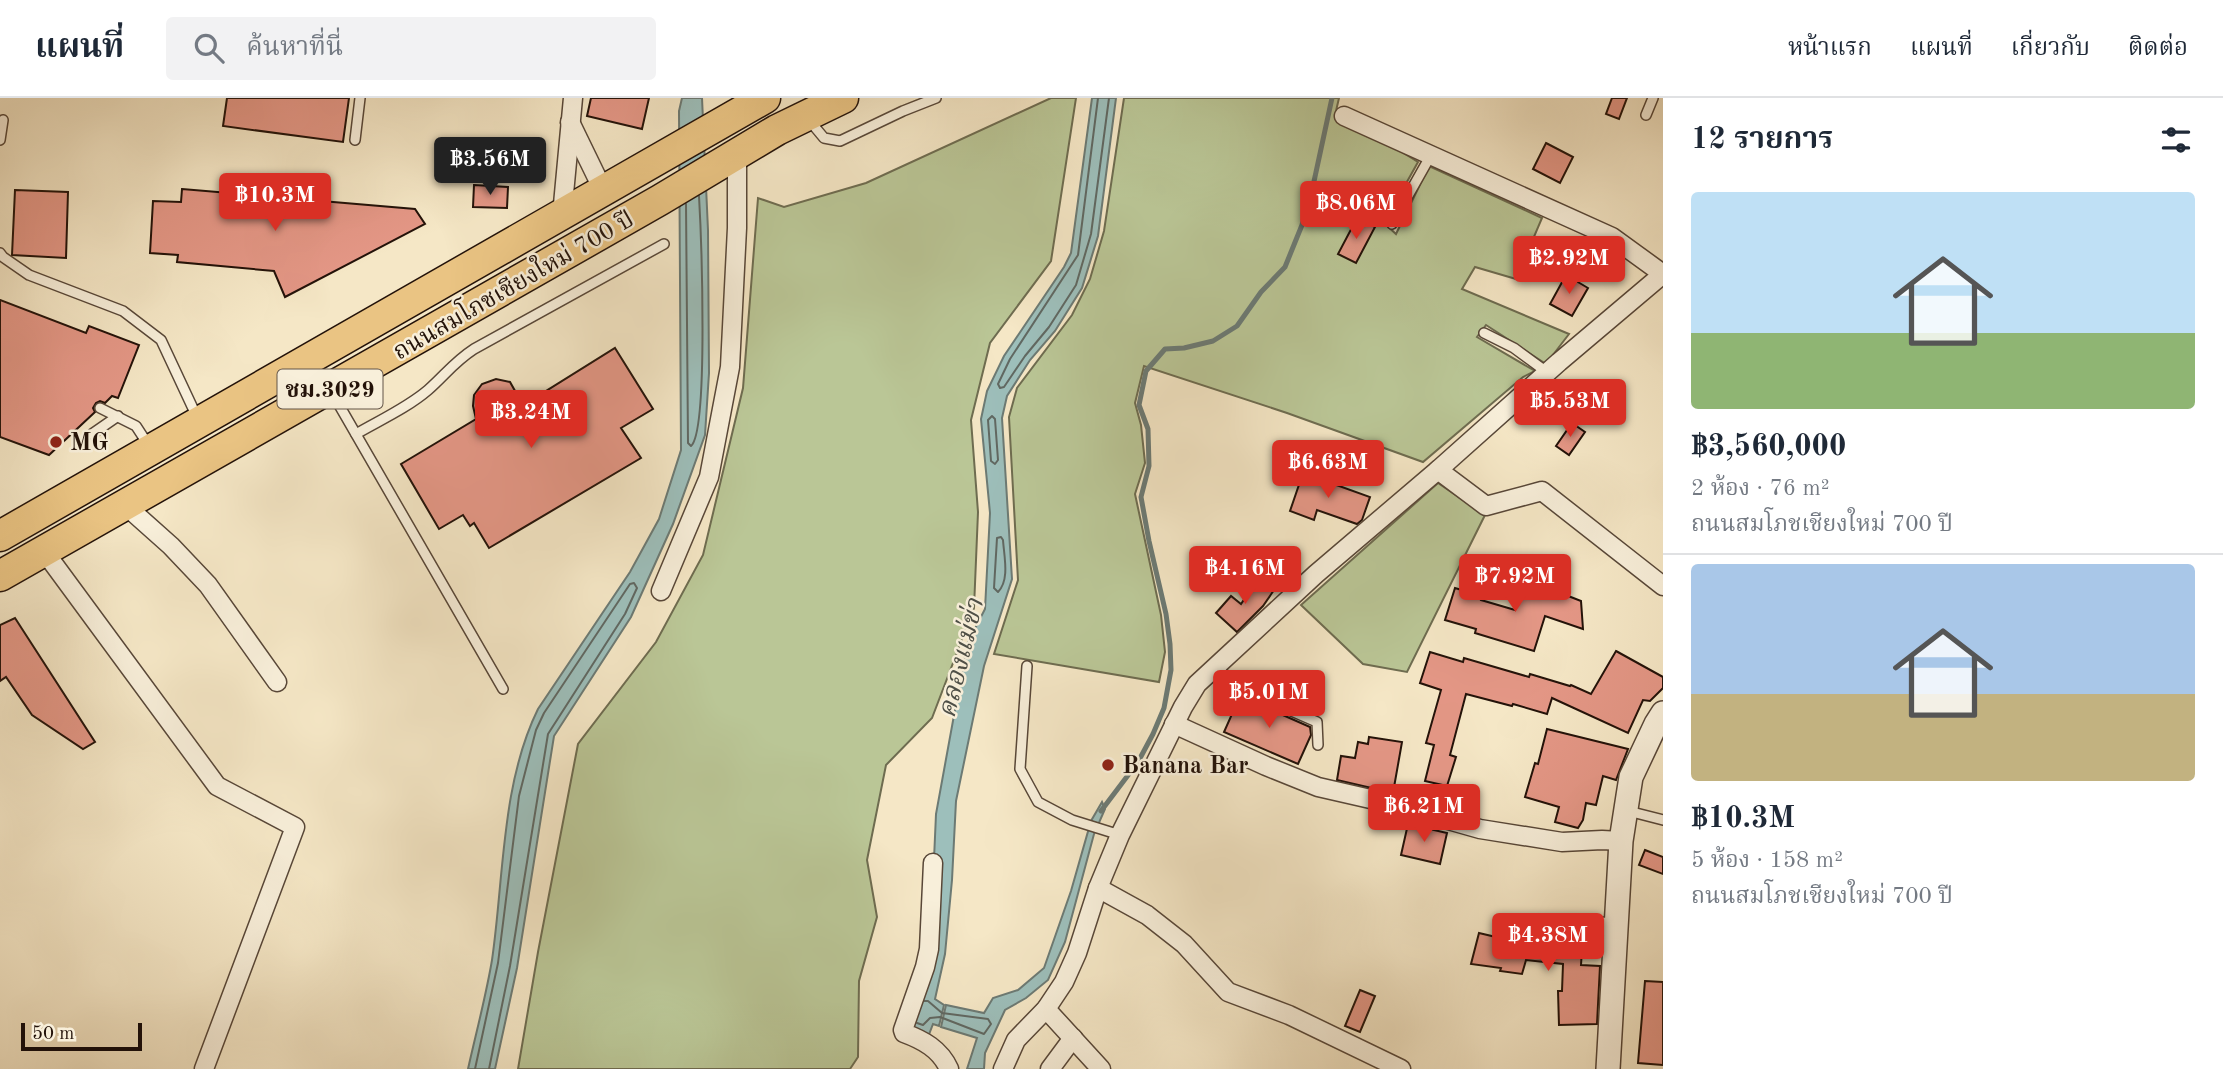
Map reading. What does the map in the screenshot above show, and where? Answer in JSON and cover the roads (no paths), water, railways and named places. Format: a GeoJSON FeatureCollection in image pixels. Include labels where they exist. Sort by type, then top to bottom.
{"type":"FeatureCollection","features":[{"type":"Feature","properties":{"kind":"main road","name":"ถนนสมโภชเชียงใหม่ 700 ปี"},"geometry":{"type":"LineString","coordinates":[[0,536],[765,98]]}},
{"type":"Feature","properties":{"kind":"main road","name":"ถนนสมโภชเชียงใหม่ 700 ปี"},"geometry":{"type":"LineString","coordinates":[[0,576],[660,200],[777,130],[843,98]]}},
{"type":"Feature","properties":{"kind":"street"},"geometry":{"type":"LineString","coordinates":[[562,215],[573,98]]}},
{"type":"Feature","properties":{"kind":"street"},"geometry":{"type":"LineString","coordinates":[[1003,1069],[1016,1040],[1046,1009],[1071,967],[1098,888],[1120,835],[1174,724],[1197,684],[1316,574],[1548,373],[1661,280],[1612,237],[1344,116]]}},
{"type":"Feature","properties":{"kind":"street"},"geometry":{"type":"LineString","coordinates":[[570,122],[603,190]]}},
{"type":"Feature","properties":{"kind":"street"},"geometry":{"type":"LineString","coordinates":[[661,590],[709,477],[730,367],[737,228],[737,154]]}},
{"type":"Feature","properties":{"kind":"street"},"geometry":{"type":"LineString","coordinates":[[1438,470],[1486,506],[1542,491],[1663,586]]}},
{"type":"Feature","properties":{"kind":"street"},"geometry":{"type":"LineString","coordinates":[[125,505],[171,546],[208,585],[277,682]]}},
{"type":"Feature","properties":{"kind":"street"},"geometry":{"type":"LineString","coordinates":[[44,551],[217,786],[295,827],[204,1069]]}},
{"type":"Feature","properties":{"kind":"street"},"geometry":{"type":"LineString","coordinates":[[1600,1069],[1608,1069],[1621,841],[1631,777],[1663,713]]}},
{"type":"Feature","properties":{"kind":"street"},"geometry":{"type":"LineString","coordinates":[[1174,724],[1318,787],[1480,829],[1562,842],[1602,839],[1621,841]]}},
{"type":"Feature","properties":{"kind":"street"},"geometry":{"type":"LineString","coordinates":[[933,863],[929,949],[903,1030],[904,1033],[927,1042],[946,1067]]}},
{"type":"Feature","properties":{"kind":"street"},"geometry":{"type":"LineString","coordinates":[[1098,888],[1147,915],[1184,944],[1228,992],[1289,1015],[1401,1069]]}},
{"type":"Feature","properties":{"kind":"street"},"geometry":{"type":"LineString","coordinates":[[1530,925],[1616,927]]}},
{"type":"Feature","properties":{"kind":"street"},"geometry":{"type":"LineString","coordinates":[[1046,1009],[1101,1069]]}},
{"type":"Feature","properties":{"kind":"street"},"geometry":{"type":"LineString","coordinates":[[1050,1069],[1073,1038]]}},
{"type":"Feature","properties":{"kind":"lane"},"geometry":{"type":"LineString","coordinates":[[355,140],[360,98]]}},
{"type":"Feature","properties":{"kind":"lane"},"geometry":{"type":"LineString","coordinates":[[806,116],[824,138],[840,141],[936,98]]}},
{"type":"Feature","properties":{"kind":"lane"},"geometry":{"type":"LineString","coordinates":[[1646,115],[1653,98]]}},
{"type":"Feature","properties":{"kind":"lane"},"geometry":{"type":"LineString","coordinates":[[0,140],[3,120]]}},
{"type":"Feature","properties":{"kind":"lane"},"geometry":{"type":"LineString","coordinates":[[1392,224],[1431,155]]}},
{"type":"Feature","properties":{"kind":"lane"},"geometry":{"type":"LineString","coordinates":[[356,434],[415,400],[460,358],[474,349],[664,244]]}},
{"type":"Feature","properties":{"kind":"lane"},"geometry":{"type":"LineString","coordinates":[[0,253],[29,275],[122,311],[160,340],[199,422]]}},
{"type":"Feature","properties":{"kind":"lane"},"geometry":{"type":"LineString","coordinates":[[1484,333],[1514,348],[1548,373]]}},
{"type":"Feature","properties":{"kind":"lane"},"geometry":{"type":"LineString","coordinates":[[330,389],[503,689]]}},
{"type":"Feature","properties":{"kind":"lane"},"geometry":{"type":"LineString","coordinates":[[100,408],[136,426],[151,449]]}},
{"type":"Feature","properties":{"kind":"lane"},"geometry":{"type":"LineString","coordinates":[[92,434],[118,416]]}},
{"type":"Feature","properties":{"kind":"lane"},"geometry":{"type":"LineString","coordinates":[[1215,666],[1241,689],[1317,722],[1318,745]]}},
{"type":"Feature","properties":{"kind":"lane"},"geometry":{"type":"LineString","coordinates":[[1027,667],[1020,769],[1038,802],[1072,820],[1120,835]]}},
{"type":"Feature","properties":{"kind":"lane"},"geometry":{"type":"LineString","coordinates":[[1626,811],[1663,820]]}},
{"type":"Feature","properties":{"kind":"water"},"geometry":{"type":"Polygon","coordinates":[[[682,98],[702,98],[708,230],[709,373],[705,435],[673,524],[631,617],[554,736],[517,968],[495,1069],[468,1069],[492,960],[510,800],[526,738],[538,709],[630,572],[659,519],[681,450],[679,111],[682,98]]]}},
{"type":"Feature","properties":{"kind":"water"},"geometry":{"type":"Polygon","coordinates":[[[1092,98],[1116,98],[1098,236],[1082,288],[1055,331],[1030,360],[1007,396],[1002,418],[1012,579],[984,666],[956,801],[945,954],[935,999],[944,1005],[939,1026],[933,1024],[928,1037],[906,1025],[932,905],[936,814],[967,644],[985,609],[990,513],[981,419],[987,391],[1004,356],[1071,253],[1092,98]]]}},
{"type":"Feature","properties":{"kind":"water"},"geometry":{"type":"Polygon","coordinates":[[[1102,802],[1105,809],[1094,834],[1065,942],[1048,980],[1026,998],[1005,1010],[985,1053],[984,1069],[967,1069],[977,1038],[941,1027],[946,1005],[984,1013],[993,998],[1018,990],[1044,968],[1071,891],[1091,821],[1102,802]]]}},
{"type":"Feature","properties":{"kind":"waterway"},"geometry":{"type":"LineString","coordinates":[[1101,811],[1138,762],[1153,734],[1164,708],[1171,670],[1166,614],[1141,497],[1149,466],[1148,429],[1139,405],[1146,371],[1165,349],[1184,348],[1213,341],[1237,326],[1261,292],[1285,267],[1302,225],[1313,186],[1332,98]]}},
{"type":"Feature","properties":{"kind":"place","name":"MG"},"geometry":{"type":"Point","coordinates":[56,442]}},
{"type":"Feature","properties":{"kind":"place","name":"Banana Bar"},"geometry":{"type":"Point","coordinates":[1108,765]}},
{"type":"Feature","properties":{"kind":"water label","name":"คลองแม่ข่า"},"geometry":{"type":"Point","coordinates":[960,658]}}]}
